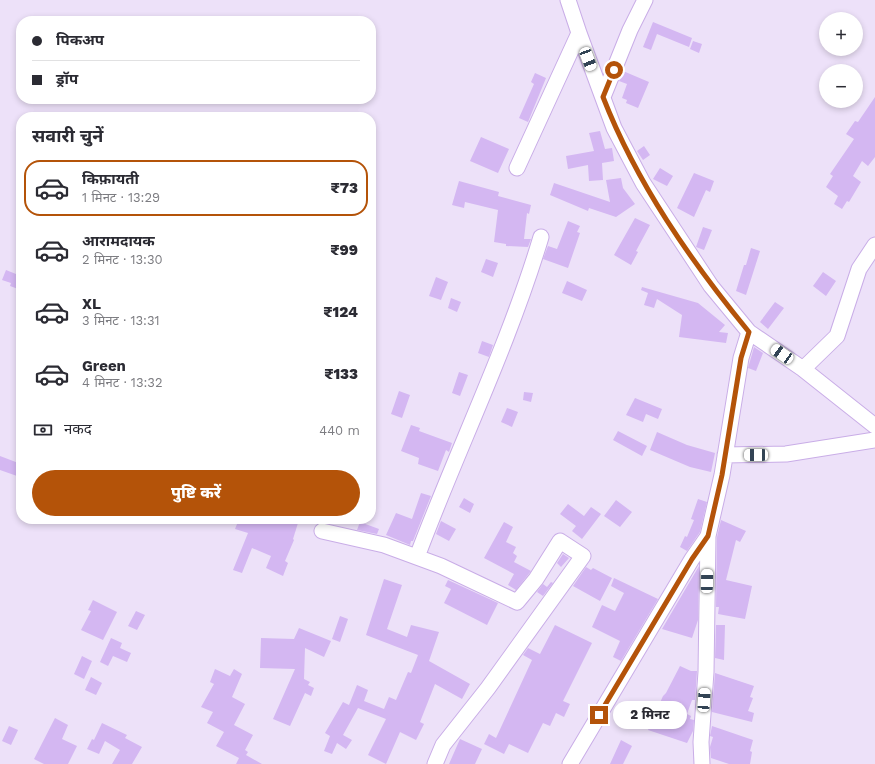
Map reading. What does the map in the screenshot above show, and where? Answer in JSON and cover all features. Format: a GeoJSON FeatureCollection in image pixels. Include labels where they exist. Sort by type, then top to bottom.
{"type":"FeatureCollection","features":[{"type":"Feature","properties":{"kind":"street"},"geometry":{"type":"LineString","coordinates":[[568,0],[578,33],[614,128],[643,183],[711,286],[749,332],[803,369],[875,426]]}},
{"type":"Feature","properties":{"kind":"street"},"geometry":{"type":"LineString","coordinates":[[603,97],[630,30],[645,0]]}},
{"type":"Feature","properties":{"kind":"street"},"geometry":{"type":"LineString","coordinates":[[517,168],[578,33]]}},
{"type":"Feature","properties":{"kind":"street"},"geometry":{"type":"LineString","coordinates":[[418,557],[440,496],[527,283],[541,237]]}},
{"type":"Feature","properties":{"kind":"street"},"geometry":{"type":"LineString","coordinates":[[803,369],[837,336],[859,269],[875,245]]}},
{"type":"Feature","properties":{"kind":"street"},"geometry":{"type":"LineString","coordinates":[[702,764],[706,672],[708,536],[725,455],[741,358],[749,332]]}},
{"type":"Feature","properties":{"kind":"street"},"geometry":{"type":"LineString","coordinates":[[725,455],[786,454],[875,440]]}},
{"type":"Feature","properties":{"kind":"street"},"geometry":{"type":"LineString","coordinates":[[322,531],[384,545],[418,557],[517,602],[536,578],[560,541],[583,556],[488,688],[443,745],[435,764]]}},
{"type":"Feature","properties":{"kind":"street"},"geometry":{"type":"LineString","coordinates":[[570,764],[692,559],[708,536]]}},
{"type":"Feature","properties":{"kind":"building"},"geometry":{"type":"Polygon","coordinates":[[[653,22],[692,38],[689,47],[657,34],[651,50],[643,47],[653,22]]]}},
{"type":"Feature","properties":{"kind":"building"},"geometry":{"type":"Polygon","coordinates":[[[693,41],[702,44],[699,53],[690,49],[693,41]]]}},
{"type":"Feature","properties":{"kind":"building"},"geometry":{"type":"Polygon","coordinates":[[[623,71],[649,82],[638,108],[626,103],[627,100],[622,98],[627,84],[619,81],[623,71]]]}},
{"type":"Feature","properties":{"kind":"building"},"geometry":{"type":"Polygon","coordinates":[[[535,73],[546,78],[528,122],[519,118],[534,84],[531,82],[535,73]]]}},
{"type":"Feature","properties":{"kind":"building"},"geometry":{"type":"Polygon","coordinates":[[[875,97],[875,157],[868,166],[862,161],[853,176],[861,182],[849,202],[847,201],[842,209],[834,204],[838,196],[826,187],[833,176],[830,174],[854,139],[846,134],[855,121],[858,122],[875,97]]]}},
{"type":"Feature","properties":{"kind":"building"},"geometry":{"type":"Polygon","coordinates":[[[600,131],[605,149],[612,148],[614,161],[602,163],[603,180],[589,181],[588,165],[568,169],[566,156],[594,151],[589,133],[600,131]]]}},
{"type":"Feature","properties":{"kind":"building"},"geometry":{"type":"Polygon","coordinates":[[[481,137],[509,149],[498,173],[470,161],[481,137]]]}},
{"type":"Feature","properties":{"kind":"building"},"geometry":{"type":"Polygon","coordinates":[[[644,146],[650,155],[643,160],[637,151],[644,146]]]}},
{"type":"Feature","properties":{"kind":"building"},"geometry":{"type":"Polygon","coordinates":[[[660,168],[673,176],[667,186],[653,179],[660,168]]]}},
{"type":"Feature","properties":{"kind":"building"},"geometry":{"type":"Polygon","coordinates":[[[694,173],[714,181],[710,192],[706,190],[694,217],[677,208],[694,173]]]}},
{"type":"Feature","properties":{"kind":"building"},"geometry":{"type":"Polygon","coordinates":[[[621,178],[623,188],[635,204],[616,217],[589,208],[588,211],[550,195],[554,183],[610,202],[606,180],[621,178]]]}},
{"type":"Feature","properties":{"kind":"building"},"geometry":{"type":"Polygon","coordinates":[[[459,181],[499,192],[498,196],[531,205],[529,214],[527,213],[524,239],[531,239],[528,247],[506,246],[506,244],[494,242],[498,210],[465,202],[464,208],[452,205],[459,181]]]}},
{"type":"Feature","properties":{"kind":"building"},"geometry":{"type":"Polygon","coordinates":[[[635,218],[650,225],[636,251],[638,252],[631,265],[614,255],[635,218]]]}},
{"type":"Feature","properties":{"kind":"building"},"geometry":{"type":"Polygon","coordinates":[[[568,221],[580,226],[577,232],[580,233],[568,268],[543,259],[548,246],[557,249],[568,221]]]}},
{"type":"Feature","properties":{"kind":"building"},"geometry":{"type":"Polygon","coordinates":[[[703,227],[712,230],[704,250],[696,247],[703,227]]]}},
{"type":"Feature","properties":{"kind":"building"},"geometry":{"type":"Polygon","coordinates":[[[751,248],[760,251],[746,295],[736,291],[751,248]]]}},
{"type":"Feature","properties":{"kind":"building"},"geometry":{"type":"Polygon","coordinates":[[[486,259],[498,263],[493,277],[481,272],[486,259]]]}},
{"type":"Feature","properties":{"kind":"building"},"geometry":{"type":"Polygon","coordinates":[[[6,270],[16,274],[16,288],[10,286],[11,283],[2,280],[6,270]]]}},
{"type":"Feature","properties":{"kind":"building"},"geometry":{"type":"Polygon","coordinates":[[[823,272],[836,281],[826,296],[813,286],[823,272]]]}},
{"type":"Feature","properties":{"kind":"building"},"geometry":{"type":"Polygon","coordinates":[[[436,277],[448,282],[441,300],[429,296],[436,277]]]}},
{"type":"Feature","properties":{"kind":"building"},"geometry":{"type":"Polygon","coordinates":[[[567,281],[587,290],[582,301],[562,293],[567,281]]]}},
{"type":"Feature","properties":{"kind":"building"},"geometry":{"type":"Polygon","coordinates":[[[642,287],[698,303],[725,325],[719,332],[728,333],[726,343],[679,337],[682,315],[657,299],[654,308],[644,305],[648,293],[641,290],[642,287]]]}},
{"type":"Feature","properties":{"kind":"building"},"geometry":{"type":"Polygon","coordinates":[[[451,298],[461,302],[457,312],[448,308],[451,298]]]}},
{"type":"Feature","properties":{"kind":"building"},"geometry":{"type":"Polygon","coordinates":[[[775,302],[784,308],[768,329],[760,322],[775,302]]]}},
{"type":"Feature","properties":{"kind":"building"},"geometry":{"type":"Polygon","coordinates":[[[482,341],[493,345],[489,357],[478,353],[482,341]]]}},
{"type":"Feature","properties":{"kind":"building"},"geometry":{"type":"Polygon","coordinates":[[[754,347],[763,353],[756,371],[748,368],[754,347]]]}},
{"type":"Feature","properties":{"kind":"building"},"geometry":{"type":"Polygon","coordinates":[[[459,372],[468,375],[460,396],[452,393],[459,372]]]}},
{"type":"Feature","properties":{"kind":"building"},"geometry":{"type":"Polygon","coordinates":[[[399,391],[410,395],[402,418],[391,414],[399,391]]]}},
{"type":"Feature","properties":{"kind":"building"},"geometry":{"type":"Polygon","coordinates":[[[524,392],[533,393],[531,402],[523,400],[524,392]]]}},
{"type":"Feature","properties":{"kind":"building"},"geometry":{"type":"Polygon","coordinates":[[[635,398],[662,409],[658,419],[646,414],[643,422],[626,415],[635,398]]]}},
{"type":"Feature","properties":{"kind":"building"},"geometry":{"type":"Polygon","coordinates":[[[507,408],[518,412],[512,427],[501,422],[507,408]]]}},
{"type":"Feature","properties":{"kind":"building"},"geometry":{"type":"Polygon","coordinates":[[[411,425],[420,428],[419,431],[452,443],[449,452],[446,450],[438,471],[418,464],[419,458],[401,451],[411,425]]]}},
{"type":"Feature","properties":{"kind":"building"},"geometry":{"type":"Polygon","coordinates":[[[618,431],[647,446],[642,456],[613,440],[618,431]]]}},
{"type":"Feature","properties":{"kind":"building"},"geometry":{"type":"Polygon","coordinates":[[[657,432],[687,445],[715,453],[711,472],[690,467],[650,450],[657,432]]]}},
{"type":"Feature","properties":{"kind":"building"},"geometry":{"type":"Polygon","coordinates":[[[0,456],[16,462],[16,476],[0,470],[0,456]]]}},
{"type":"Feature","properties":{"kind":"building"},"geometry":{"type":"Polygon","coordinates":[[[421,493],[431,496],[410,545],[386,535],[396,513],[412,519],[421,493]]]}},
{"type":"Feature","properties":{"kind":"building"},"geometry":{"type":"Polygon","coordinates":[[[464,498],[474,504],[470,513],[459,507],[464,498]]]}},
{"type":"Feature","properties":{"kind":"building"},"geometry":{"type":"Polygon","coordinates":[[[698,499],[707,502],[700,532],[687,551],[680,547],[685,536],[687,537],[694,520],[691,519],[698,499]]]}},
{"type":"Feature","properties":{"kind":"building"},"geometry":{"type":"Polygon","coordinates":[[[616,500],[632,512],[620,527],[604,516],[616,500]]]}},
{"type":"Feature","properties":{"kind":"building"},"geometry":{"type":"Polygon","coordinates":[[[568,504],[584,516],[591,507],[601,514],[582,539],[572,531],[576,526],[560,514],[568,504]]]}},
{"type":"Feature","properties":{"kind":"building"},"geometry":{"type":"Polygon","coordinates":[[[721,520],[746,531],[740,542],[736,540],[726,580],[752,586],[745,619],[718,614],[719,607],[716,607],[717,537],[721,520]]]}},
{"type":"Feature","properties":{"kind":"building"},"geometry":{"type":"Polygon","coordinates":[[[441,521],[456,529],[449,541],[436,534],[441,521]]]}},
{"type":"Feature","properties":{"kind":"building"},"geometry":{"type":"Polygon","coordinates":[[[504,522],[513,527],[506,542],[516,547],[513,553],[517,556],[514,562],[531,571],[516,590],[508,585],[514,574],[484,558],[504,522]]]}},
{"type":"Feature","properties":{"kind":"building"},"geometry":{"type":"Polygon","coordinates":[[[237,524],[298,524],[294,540],[285,561],[288,563],[283,576],[266,568],[271,556],[252,548],[242,573],[233,570],[248,533],[235,529],[237,524]]]}},
{"type":"Feature","properties":{"kind":"building"},"geometry":{"type":"Polygon","coordinates":[[[359,524],[365,524],[379,529],[377,534],[357,530],[359,524]]]}},
{"type":"Feature","properties":{"kind":"building"},"geometry":{"type":"Polygon","coordinates":[[[563,554],[569,558],[561,567],[557,563],[563,554]]]}},
{"type":"Feature","properties":{"kind":"building"},"geometry":{"type":"Polygon","coordinates":[[[699,566],[698,620],[692,638],[662,629],[699,566]]]}},
{"type":"Feature","properties":{"kind":"building"},"geometry":{"type":"Polygon","coordinates":[[[586,567],[591,570],[593,568],[612,578],[600,601],[573,586],[586,567]]]}},
{"type":"Feature","properties":{"kind":"building"},"geometry":{"type":"Polygon","coordinates":[[[614,578],[658,599],[621,661],[613,657],[620,641],[592,627],[602,605],[615,611],[624,593],[611,586],[614,578]]]}},
{"type":"Feature","properties":{"kind":"building"},"geometry":{"type":"Polygon","coordinates":[[[384,579],[402,585],[387,629],[407,637],[411,625],[439,632],[429,661],[470,684],[462,699],[435,684],[420,722],[424,724],[416,740],[400,732],[386,764],[368,755],[386,719],[358,708],[343,735],[352,740],[346,749],[337,743],[332,754],[324,751],[330,736],[325,733],[343,702],[349,705],[357,685],[368,690],[364,701],[384,709],[389,697],[396,700],[408,672],[411,673],[418,655],[366,635],[384,579]]]}},
{"type":"Feature","properties":{"kind":"building"},"geometry":{"type":"Polygon","coordinates":[[[448,580],[498,603],[487,625],[444,603],[451,589],[445,586],[448,580]]]}},
{"type":"Feature","properties":{"kind":"building"},"geometry":{"type":"Polygon","coordinates":[[[551,582],[553,583],[543,596],[537,592],[543,584],[547,587],[551,582]]]}},
{"type":"Feature","properties":{"kind":"building"},"geometry":{"type":"Polygon","coordinates":[[[93,600],[117,612],[103,640],[81,630],[91,611],[88,610],[93,600]]]}},
{"type":"Feature","properties":{"kind":"building"},"geometry":{"type":"Polygon","coordinates":[[[136,611],[145,615],[137,630],[128,626],[136,611]]]}},
{"type":"Feature","properties":{"kind":"building"},"geometry":{"type":"Polygon","coordinates":[[[340,616],[348,619],[340,642],[332,639],[340,616]]]}},
{"type":"Feature","properties":{"kind":"building"},"geometry":{"type":"Polygon","coordinates":[[[555,625],[592,643],[563,701],[570,704],[564,717],[556,713],[550,726],[543,723],[528,753],[509,744],[504,754],[484,744],[489,734],[496,738],[532,660],[523,655],[528,648],[540,654],[555,625]]]}},
{"type":"Feature","properties":{"kind":"building"},"geometry":{"type":"Polygon","coordinates":[[[716,625],[725,625],[724,660],[715,658],[716,625]]]}},
{"type":"Feature","properties":{"kind":"building"},"geometry":{"type":"Polygon","coordinates":[[[299,628],[331,641],[324,657],[305,648],[304,679],[310,682],[308,685],[314,688],[311,696],[305,693],[290,726],[273,719],[295,669],[260,668],[261,638],[294,639],[299,628]]]}},
{"type":"Feature","properties":{"kind":"building"},"geometry":{"type":"Polygon","coordinates":[[[111,638],[122,643],[120,648],[131,653],[127,662],[113,656],[108,666],[100,662],[111,638]]]}},
{"type":"Feature","properties":{"kind":"building"},"geometry":{"type":"Polygon","coordinates":[[[82,656],[92,661],[84,679],[74,674],[82,656]]]}},
{"type":"Feature","properties":{"kind":"building"},"geometry":{"type":"Polygon","coordinates":[[[680,666],[691,671],[697,671],[695,700],[692,700],[687,714],[691,716],[690,719],[694,720],[693,731],[687,743],[648,730],[663,696],[680,666]]]}},
{"type":"Feature","properties":{"kind":"building"},"geometry":{"type":"Polygon","coordinates":[[[215,669],[230,676],[234,669],[242,674],[232,697],[245,704],[234,725],[253,735],[245,750],[248,752],[246,755],[262,764],[236,764],[239,758],[216,746],[224,732],[207,723],[213,712],[201,707],[214,684],[210,682],[215,669]]]}},
{"type":"Feature","properties":{"kind":"building"},"geometry":{"type":"Polygon","coordinates":[[[715,673],[754,686],[750,697],[753,698],[748,711],[754,713],[752,722],[712,712],[715,673]]]}},
{"type":"Feature","properties":{"kind":"building"},"geometry":{"type":"Polygon","coordinates":[[[91,677],[102,683],[96,695],[85,690],[91,677]]]}},
{"type":"Feature","properties":{"kind":"building"},"geometry":{"type":"Polygon","coordinates":[[[55,718],[68,725],[62,739],[77,746],[68,764],[44,764],[34,759],[55,718]]]}},
{"type":"Feature","properties":{"kind":"building"},"geometry":{"type":"Polygon","coordinates":[[[102,723],[127,735],[125,738],[142,747],[132,764],[112,764],[120,750],[105,741],[99,754],[87,749],[92,739],[94,740],[102,723]]]}},
{"type":"Feature","properties":{"kind":"building"},"geometry":{"type":"Polygon","coordinates":[[[9,726],[18,730],[11,745],[2,741],[9,726]]]}},
{"type":"Feature","properties":{"kind":"building"},"geometry":{"type":"Polygon","coordinates":[[[712,726],[753,740],[750,751],[752,752],[750,764],[729,764],[711,758],[710,747],[713,737],[710,736],[712,726]]]}},
{"type":"Feature","properties":{"kind":"building"},"geometry":{"type":"Polygon","coordinates":[[[460,739],[482,749],[475,764],[449,764],[460,739]]]}},
{"type":"Feature","properties":{"kind":"building"},"geometry":{"type":"Polygon","coordinates":[[[621,740],[632,746],[623,764],[610,764],[621,740]]]}},
{"type":"Feature","properties":{"kind":"route"},"geometry":{"type":"LineString","coordinates":[[599,715],[692,559],[708,536],[722,475],[741,358],[749,332],[711,286],[675,234],[643,183],[614,128],[603,97],[614,70]]}}]}
